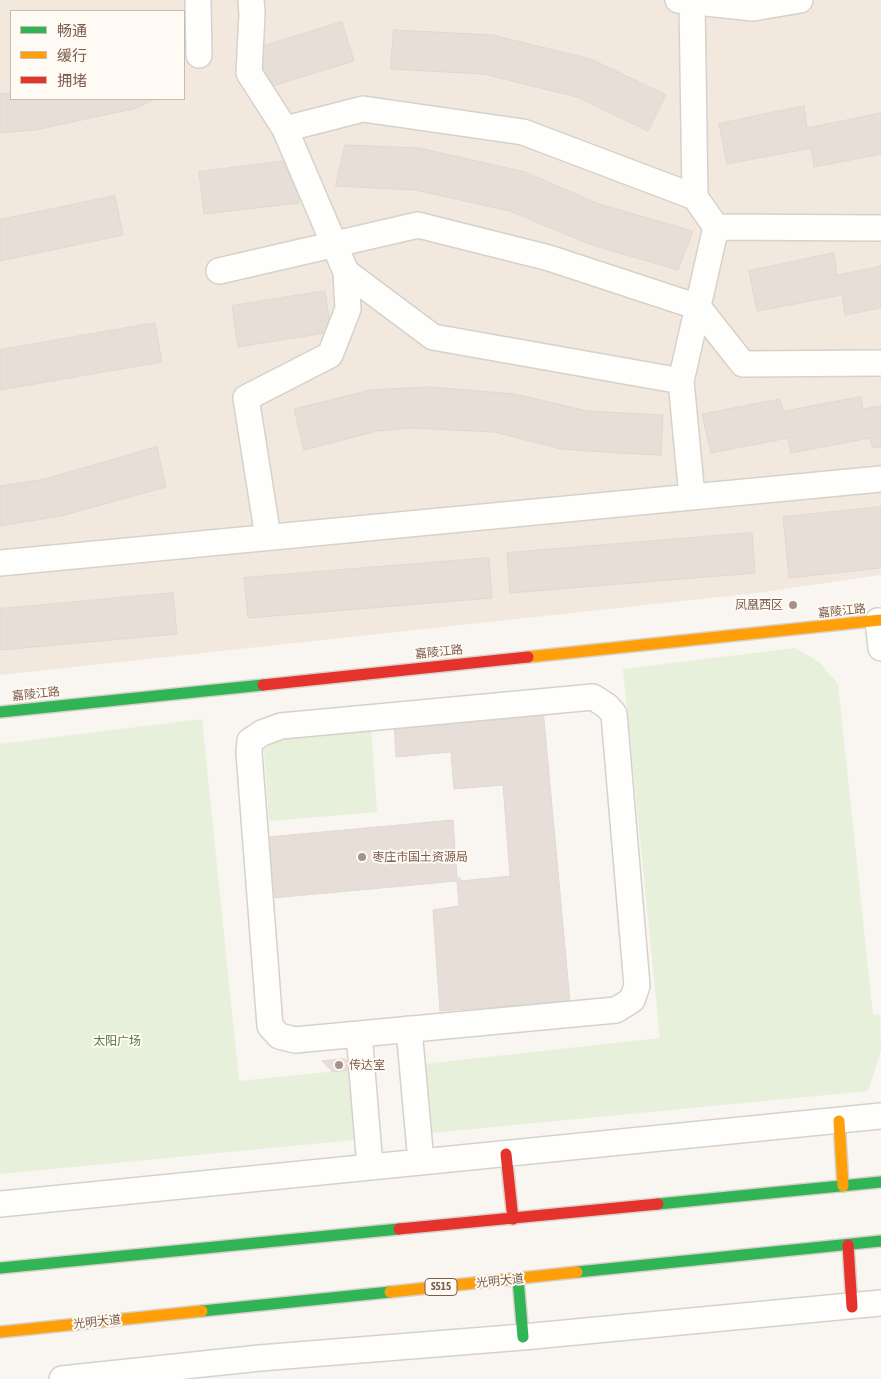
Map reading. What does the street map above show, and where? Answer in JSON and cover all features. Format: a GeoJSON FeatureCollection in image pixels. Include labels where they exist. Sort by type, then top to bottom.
{"type":"FeatureCollection","features":[{"type":"Feature","properties":{"kind":"main road","name":"嘉陵江路"},"geometry":{"type":"LineString","coordinates":[[0,712],[880,620]]}},
{"type":"Feature","properties":{"kind":"main road"},"geometry":{"type":"LineString","coordinates":[[839,1121],[843,1186]]}},
{"type":"Feature","properties":{"kind":"main road"},"geometry":{"type":"LineString","coordinates":[[506,1154],[513,1218]]}},
{"type":"Feature","properties":{"kind":"main road"},"geometry":{"type":"LineString","coordinates":[[0,1268],[881,1182]]}},
{"type":"Feature","properties":{"kind":"main road","name":"光明大道"},"geometry":{"type":"LineString","coordinates":[[0,1332],[881,1241]]}},
{"type":"Feature","properties":{"kind":"main road"},"geometry":{"type":"LineString","coordinates":[[848,1245],[852,1307]]}},
{"type":"Feature","properties":{"kind":"main road"},"geometry":{"type":"LineString","coordinates":[[518,1279],[523,1338]]}},
{"type":"Feature","properties":{"kind":"street"},"geometry":{"type":"LineString","coordinates":[[198,0],[199,55]]}},
{"type":"Feature","properties":{"kind":"street"},"geometry":{"type":"LineString","coordinates":[[251,0],[249,74],[285,129],[346,272],[348,309],[330,355],[246,398],[268,537]]}},
{"type":"Feature","properties":{"kind":"street"},"geometry":{"type":"LineString","coordinates":[[692,497],[681,381],[716,227],[695,197],[685,1],[753,8],[800,0]]}},
{"type":"Feature","properties":{"kind":"street"},"geometry":{"type":"LineString","coordinates":[[285,129],[364,109],[523,132],[695,197]]}},
{"type":"Feature","properties":{"kind":"street"},"geometry":{"type":"LineString","coordinates":[[219,272],[418,225],[549,258],[698,307],[743,364],[881,362]]}},
{"type":"Feature","properties":{"kind":"street"},"geometry":{"type":"LineString","coordinates":[[716,227],[881,228]]}},
{"type":"Feature","properties":{"kind":"street"},"geometry":{"type":"LineString","coordinates":[[346,272],[433,337],[681,381]]}},
{"type":"Feature","properties":{"kind":"street"},"geometry":{"type":"LineString","coordinates":[[0,562],[881,479]]}},
{"type":"Feature","properties":{"kind":"street"},"geometry":{"type":"LineString","coordinates":[[880,620],[881,648]]}},
{"type":"Feature","properties":{"kind":"street"},"geometry":{"type":"LineString","coordinates":[[593,697],[608,706],[614,714],[638,986],[632,1000],[616,1010],[409,1029],[295,1040],[279,1036],[270,1026],[249,753],[250,741],[262,733],[281,726],[593,697]]}},
{"type":"Feature","properties":{"kind":"street"},"geometry":{"type":"LineString","coordinates":[[409,1029],[421,1162]]}},
{"type":"Feature","properties":{"kind":"street"},"geometry":{"type":"LineString","coordinates":[[359,1034],[370,1167]]}},
{"type":"Feature","properties":{"kind":"street"},"geometry":{"type":"LineString","coordinates":[[0,1204],[881,1116]]}},
{"type":"Feature","properties":{"kind":"street"},"geometry":{"type":"LineString","coordinates":[[62,1379],[262,1368],[523,1338],[881,1303]]}},
{"type":"Feature","properties":{"kind":"shaded area"},"geometry":{"type":"Polygon","coordinates":[[[0,0],[881,0],[881,575],[756,593],[0,675],[0,0]]]}},
{"type":"Feature","properties":{"kind":"green space"},"geometry":{"type":"Polygon","coordinates":[[[795,648],[819,662],[838,684],[873,1015],[880,1014],[881,1051],[868,1091],[431,1133],[424,1064],[660,1038],[623,669],[795,648]]]}},
{"type":"Feature","properties":{"kind":"green space","name":"太阳广场"},"geometry":{"type":"Polygon","coordinates":[[[202,719],[239,1081],[357,1069],[364,1139],[0,1174],[0,744],[202,719]]]}},
{"type":"Feature","properties":{"kind":"green space"},"geometry":{"type":"Polygon","coordinates":[[[371,730],[377,812],[269,821],[264,750],[275,741],[288,737],[371,730]]]}},
{"type":"Feature","properties":{"kind":"building"},"geometry":{"type":"Polygon","coordinates":[[[342,22],[354,61],[269,87],[257,48],[342,22]]]}},
{"type":"Feature","properties":{"kind":"building"},"geometry":{"type":"Polygon","coordinates":[[[394,30],[492,35],[591,59],[666,95],[648,131],[577,97],[484,74],[391,69],[394,30]]]}},
{"type":"Feature","properties":{"kind":"building"},"geometry":{"type":"Polygon","coordinates":[[[10,93],[10,100],[153,100],[137,108],[35,130],[0,133],[0,94],[10,93]]]}},
{"type":"Feature","properties":{"kind":"building"},"geometry":{"type":"Polygon","coordinates":[[[804,106],[807,128],[881,113],[881,154],[814,167],[811,148],[727,164],[719,124],[804,106]]]}},
{"type":"Feature","properties":{"kind":"building"},"geometry":{"type":"Polygon","coordinates":[[[345,145],[419,148],[525,172],[599,204],[693,231],[678,270],[589,244],[510,211],[415,190],[336,186],[345,145]]]}},
{"type":"Feature","properties":{"kind":"building"},"geometry":{"type":"Polygon","coordinates":[[[294,160],[299,203],[204,214],[199,172],[294,160]]]}},
{"type":"Feature","properties":{"kind":"building"},"geometry":{"type":"Polygon","coordinates":[[[115,196],[123,235],[0,261],[0,220],[115,196]]]}},
{"type":"Feature","properties":{"kind":"building"},"geometry":{"type":"Polygon","coordinates":[[[834,253],[837,275],[881,266],[881,308],[845,315],[842,295],[757,311],[749,271],[834,253]]]}},
{"type":"Feature","properties":{"kind":"building"},"geometry":{"type":"Polygon","coordinates":[[[325,291],[331,332],[238,347],[232,306],[325,291]]]}},
{"type":"Feature","properties":{"kind":"building"},"geometry":{"type":"Polygon","coordinates":[[[155,323],[162,362],[0,390],[0,350],[155,323]]]}},
{"type":"Feature","properties":{"kind":"building"},"geometry":{"type":"Polygon","coordinates":[[[431,387],[515,394],[587,411],[663,415],[661,455],[561,449],[494,432],[412,428],[377,431],[304,450],[294,409],[371,390],[431,387]]]}},
{"type":"Feature","properties":{"kind":"building"},"geometry":{"type":"Polygon","coordinates":[[[861,397],[863,409],[881,406],[881,447],[873,448],[870,438],[791,453],[788,438],[711,453],[702,414],[780,399],[783,411],[861,397]]]}},
{"type":"Feature","properties":{"kind":"building"},"geometry":{"type":"Polygon","coordinates":[[[157,447],[166,487],[61,516],[0,526],[0,486],[45,479],[157,447]]]}},
{"type":"Feature","properties":{"kind":"building"},"geometry":{"type":"Polygon","coordinates":[[[881,507],[881,568],[789,578],[783,517],[881,507]]]}},
{"type":"Feature","properties":{"kind":"building"},"geometry":{"type":"Polygon","coordinates":[[[752,533],[755,573],[510,593],[507,553],[752,533]]]}},
{"type":"Feature","properties":{"kind":"building"},"geometry":{"type":"Polygon","coordinates":[[[489,558],[492,598],[248,618],[244,578],[489,558]]]}},
{"type":"Feature","properties":{"kind":"building"},"geometry":{"type":"Polygon","coordinates":[[[173,593],[177,634],[0,650],[0,609],[173,593]]]}},
{"type":"Feature","properties":{"kind":"building","name":"枣庄市国土资源局"},"geometry":{"type":"Polygon","coordinates":[[[543,709],[570,1002],[440,1011],[433,910],[459,906],[457,881],[273,898],[268,837],[453,820],[457,878],[460,878],[461,881],[510,876],[503,785],[454,789],[451,752],[396,757],[394,723],[543,709]]]}},
{"type":"Feature","properties":{"kind":"building","name":"传达室"},"geometry":{"type":"Polygon","coordinates":[[[345,1059],[357,1069],[333,1072],[322,1061],[345,1059]]]}},
{"type":"Feature","properties":{"kind":"traffic: fast"},"geometry":{"type":"LineString","coordinates":[[0,712],[263,685]]}},
{"type":"Feature","properties":{"kind":"traffic: fast"},"geometry":{"type":"LineString","coordinates":[[658,1204],[881,1182]]}},
{"type":"Feature","properties":{"kind":"traffic: fast"},"geometry":{"type":"LineString","coordinates":[[0,1268],[399,1229]]}},
{"type":"Feature","properties":{"kind":"traffic: fast"},"geometry":{"type":"LineString","coordinates":[[577,1272],[881,1241]]}},
{"type":"Feature","properties":{"kind":"traffic: fast"},"geometry":{"type":"LineString","coordinates":[[518,1279],[523,1337]]}},
{"type":"Feature","properties":{"kind":"traffic: fast"},"geometry":{"type":"LineString","coordinates":[[202,1311],[390,1292]]}},
{"type":"Feature","properties":{"kind":"traffic: slow"},"geometry":{"type":"LineString","coordinates":[[528,657],[881,620]]}},
{"type":"Feature","properties":{"kind":"traffic: slow"},"geometry":{"type":"LineString","coordinates":[[839,1121],[843,1186]]}},
{"type":"Feature","properties":{"kind":"traffic: slow"},"geometry":{"type":"LineString","coordinates":[[390,1292],[577,1272]]}},
{"type":"Feature","properties":{"kind":"traffic: slow"},"geometry":{"type":"LineString","coordinates":[[0,1332],[202,1311]]}},
{"type":"Feature","properties":{"kind":"traffic: jam"},"geometry":{"type":"LineString","coordinates":[[263,685],[528,657]]}},
{"type":"Feature","properties":{"kind":"traffic: jam"},"geometry":{"type":"LineString","coordinates":[[506,1154],[513,1219]]}},
{"type":"Feature","properties":{"kind":"traffic: jam"},"geometry":{"type":"LineString","coordinates":[[399,1229],[658,1204]]}},
{"type":"Feature","properties":{"kind":"traffic: jam"},"geometry":{"type":"LineString","coordinates":[[848,1245],[852,1307]]}},
{"type":"Feature","properties":{"kind":"place","name":"凤凰西区"},"geometry":{"type":"Point","coordinates":[793,605]}},
{"type":"Feature","properties":{"kind":"place","name":"枣庄市国土资源局"},"geometry":{"type":"Point","coordinates":[362,857]}},
{"type":"Feature","properties":{"kind":"place","name":"传达室"},"geometry":{"type":"Point","coordinates":[339,1065]}}]}
